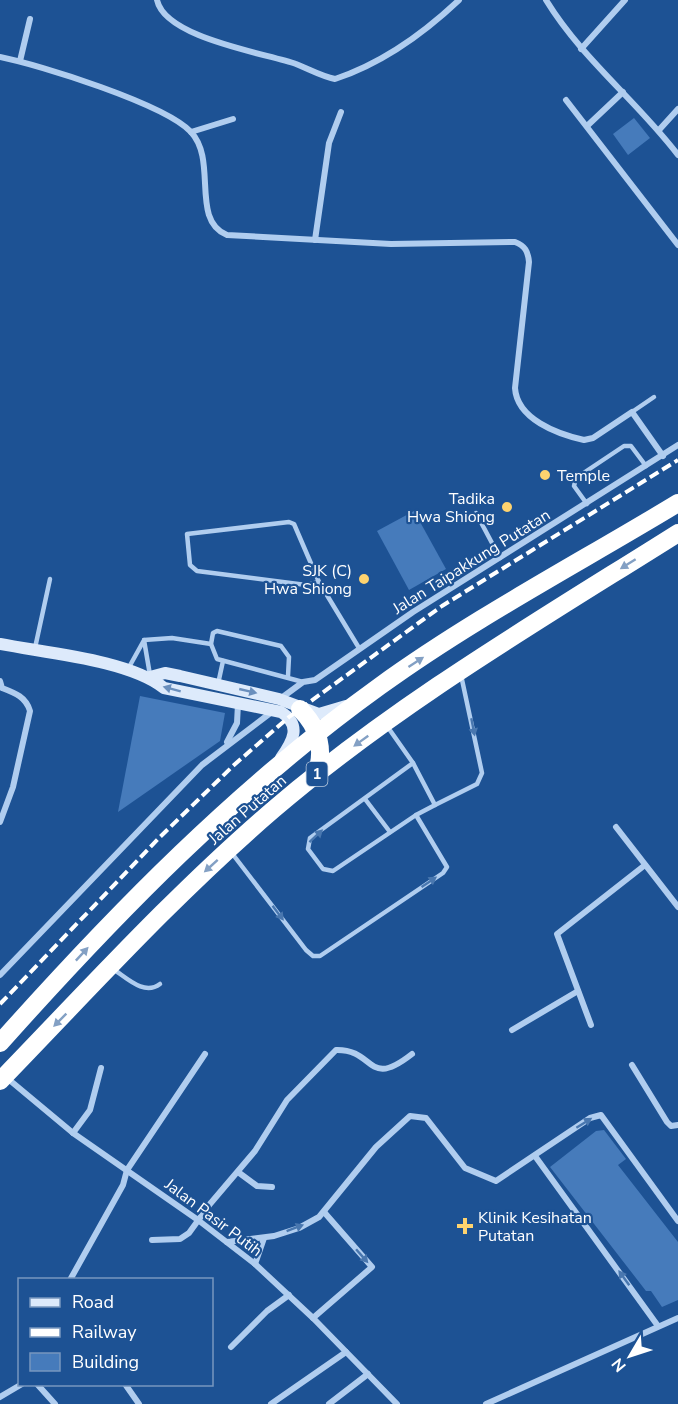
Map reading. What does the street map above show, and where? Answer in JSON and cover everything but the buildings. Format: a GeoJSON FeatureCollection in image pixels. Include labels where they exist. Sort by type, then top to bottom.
{"type":"FeatureCollection","features":[{"type":"Feature","properties":{"kind":"highway","name":"Jalan Putatan"},"geometry":{"type":"LineString","coordinates":[[0,1043],[176,857],[274,768],[394,676],[678,503]]}},
{"type":"Feature","properties":{"kind":"highway","name":"Jalan Putatan"},"geometry":{"type":"LineString","coordinates":[[2,1078],[196,880],[316,775],[413,701],[677,536]]}},
{"type":"Feature","properties":{"kind":"highway"},"geometry":{"type":"LineString","coordinates":[[394,676],[397,693],[403,699],[413,701]]}},
{"type":"Feature","properties":{"kind":"highway"},"geometry":{"type":"LineString","coordinates":[[300,709],[318,734],[320,763],[316,775]]}},
{"type":"Feature","properties":{"kind":"highway"},"geometry":{"type":"LineString","coordinates":[[65,972],[87,993]]}},
{"type":"Feature","properties":{"kind":"main road"},"geometry":{"type":"LineString","coordinates":[[0,644],[127,669],[150,677],[164,688],[237,703],[277,704],[292,719],[295,727],[290,745],[274,768]]}},
{"type":"Feature","properties":{"kind":"main road"},"geometry":{"type":"LineString","coordinates":[[150,677],[165,673],[319,714],[364,698]]}},
{"type":"Feature","properties":{"kind":"street"},"geometry":{"type":"LineString","coordinates":[[158,0],[162,12],[187,30],[265,57],[298,64],[335,79],[368,67],[404,46],[459,0]]}},
{"type":"Feature","properties":{"kind":"street"},"geometry":{"type":"LineString","coordinates":[[546,0],[581,49],[659,130],[678,155]]}},
{"type":"Feature","properties":{"kind":"street"},"geometry":{"type":"LineString","coordinates":[[581,49],[625,0]]}},
{"type":"Feature","properties":{"kind":"street"},"geometry":{"type":"LineString","coordinates":[[20,62],[30,19]]}},
{"type":"Feature","properties":{"kind":"street"},"geometry":{"type":"LineString","coordinates":[[0,57],[44,68],[160,112],[191,132],[204,159],[207,213],[218,231],[227,235],[391,244],[515,242],[523,245],[528,252],[530,262],[515,388],[516,400],[520,409],[528,416],[584,440],[593,438],[632,412],[663,456]]}},
{"type":"Feature","properties":{"kind":"street"},"geometry":{"type":"LineString","coordinates":[[587,126],[623,92]]}},
{"type":"Feature","properties":{"kind":"street"},"geometry":{"type":"LineString","coordinates":[[566,100],[678,245]]}},
{"type":"Feature","properties":{"kind":"street"},"geometry":{"type":"LineString","coordinates":[[659,130],[678,109]]}},
{"type":"Feature","properties":{"kind":"street"},"geometry":{"type":"LineString","coordinates":[[315,240],[329,143],[341,112]]}},
{"type":"Feature","properties":{"kind":"street"},"geometry":{"type":"LineString","coordinates":[[191,132],[232,119]]}},
{"type":"Feature","properties":{"kind":"street","name":"Jalan Taipakkung Putatan"},"geometry":{"type":"LineString","coordinates":[[225,745],[303,682],[315,680],[359,648],[678,445]]}},
{"type":"Feature","properties":{"kind":"street"},"geometry":{"type":"LineString","coordinates":[[0,822],[14,787],[30,711],[28,704],[19,694],[1,686]]}},
{"type":"Feature","properties":{"kind":"street"},"geometry":{"type":"LineString","coordinates":[[0,975],[145,822],[225,745],[237,723],[237,703]]}},
{"type":"Feature","properties":{"kind":"street"},"geometry":{"type":"LineString","coordinates":[[616,827],[678,907]]}},
{"type":"Feature","properties":{"kind":"street"},"geometry":{"type":"LineString","coordinates":[[591,1025],[557,934],[645,865]]}},
{"type":"Feature","properties":{"kind":"street"},"geometry":{"type":"LineString","coordinates":[[512,1030],[578,991]]}},
{"type":"Feature","properties":{"kind":"street"},"geometry":{"type":"LineString","coordinates":[[152,1240],[180,1239],[189,1233],[255,1151],[287,1100],[336,1050],[347,1050],[376,1069],[386,1070],[397,1066],[412,1054]]}},
{"type":"Feature","properties":{"kind":"street"},"geometry":{"type":"LineString","coordinates":[[71,1278],[123,1185],[127,1170],[205,1054]]}},
{"type":"Feature","properties":{"kind":"street"},"geometry":{"type":"LineString","coordinates":[[632,1065],[667,1122],[671,1125],[678,1125]]}},
{"type":"Feature","properties":{"kind":"street"},"geometry":{"type":"LineString","coordinates":[[74,1133],[90,1110],[101,1068]]}},
{"type":"Feature","properties":{"kind":"street","name":"Jalan Pasir Putih"},"geometry":{"type":"LineString","coordinates":[[2,1078],[255,1264],[313,1318],[398,1404]]}},
{"type":"Feature","properties":{"kind":"street"},"geometry":{"type":"LineString","coordinates":[[227,1242],[264,1238],[299,1228],[324,1212],[376,1147],[410,1116],[426,1118],[465,1168],[496,1181],[590,1118],[601,1115],[678,1221]]}},
{"type":"Feature","properties":{"kind":"street"},"geometry":{"type":"LineString","coordinates":[[535,1156],[658,1326]]}},
{"type":"Feature","properties":{"kind":"street"},"geometry":{"type":"LineString","coordinates":[[238,1172],[257,1186],[272,1187]]}},
{"type":"Feature","properties":{"kind":"street"},"geometry":{"type":"LineString","coordinates":[[313,1318],[372,1267],[324,1212]]}},
{"type":"Feature","properties":{"kind":"street"},"geometry":{"type":"LineString","coordinates":[[255,1264],[264,1238]]}},
{"type":"Feature","properties":{"kind":"street"},"geometry":{"type":"LineString","coordinates":[[231,1347],[267,1311],[289,1295]]}},
{"type":"Feature","properties":{"kind":"street"},"geometry":{"type":"LineString","coordinates":[[486,1404],[677,1318],[678,1327]]}},
{"type":"Feature","properties":{"kind":"street"},"geometry":{"type":"LineString","coordinates":[[271,1404],[346,1352]]}},
{"type":"Feature","properties":{"kind":"street"},"geometry":{"type":"LineString","coordinates":[[329,1404],[368,1374]]}},
{"type":"Feature","properties":{"kind":"street"},"geometry":{"type":"LineString","coordinates":[[0,1397],[19,1386]]}},
{"type":"Feature","properties":{"kind":"street"},"geometry":{"type":"LineString","coordinates":[[39,1386],[55,1404]]}},
{"type":"Feature","properties":{"kind":"street"},"geometry":{"type":"LineString","coordinates":[[126,1386],[140,1404]]}},
{"type":"Feature","properties":{"kind":"lane"},"geometry":{"type":"LineString","coordinates":[[632,412],[654,397]]}},
{"type":"Feature","properties":{"kind":"lane"},"geometry":{"type":"LineString","coordinates":[[587,504],[574,486],[576,478],[624,446],[631,446],[646,466]]}},
{"type":"Feature","properties":{"kind":"lane"},"geometry":{"type":"LineString","coordinates":[[476,513],[500,558]]}},
{"type":"Feature","properties":{"kind":"lane"},"geometry":{"type":"LineString","coordinates":[[319,582],[306,585],[197,571],[190,565],[187,534],[289,522],[294,524],[319,582],[359,648]]}},
{"type":"Feature","properties":{"kind":"lane"},"geometry":{"type":"LineString","coordinates":[[35,651],[50,579]]}},
{"type":"Feature","properties":{"kind":"lane"},"geometry":{"type":"LineString","coordinates":[[288,676],[289,657],[281,646],[217,631],[213,633],[211,644],[215,657],[303,682]]}},
{"type":"Feature","properties":{"kind":"lane"},"geometry":{"type":"LineString","coordinates":[[144,640],[172,638],[211,644]]}},
{"type":"Feature","properties":{"kind":"lane"},"geometry":{"type":"LineString","coordinates":[[127,669],[144,640]]}},
{"type":"Feature","properties":{"kind":"lane"},"geometry":{"type":"LineString","coordinates":[[144,640],[150,677]]}},
{"type":"Feature","properties":{"kind":"lane"},"geometry":{"type":"LineString","coordinates":[[217,685],[223,661]]}},
{"type":"Feature","properties":{"kind":"lane"},"geometry":{"type":"LineString","coordinates":[[412,763],[310,838],[308,849],[323,869],[333,871],[416,815],[481,780],[460,670]]}},
{"type":"Feature","properties":{"kind":"lane"},"geometry":{"type":"LineString","coordinates":[[385,724],[412,763],[435,805]]}},
{"type":"Feature","properties":{"kind":"lane"},"geometry":{"type":"LineString","coordinates":[[365,799],[390,832]]}},
{"type":"Feature","properties":{"kind":"lane"},"geometry":{"type":"LineString","coordinates":[[230,850],[306,950],[313,956],[320,956],[443,873],[447,867],[443,858],[416,815]]}},
{"type":"Feature","properties":{"kind":"lane"},"geometry":{"type":"LineString","coordinates":[[110,968],[146,990],[153,989],[160,984]]}},
{"type":"Feature","properties":{"kind":"railway"},"geometry":{"type":"LineString","coordinates":[[0,1004],[160,837],[234,765],[289,717],[442,606],[678,460]]}},
{"type":"Feature","properties":{"kind":"place","name":"Temple"},"geometry":{"type":"Point","coordinates":[545,475]}},
{"type":"Feature","properties":{"kind":"place","name":"Tadika Hwa Shiong"},"geometry":{"type":"Point","coordinates":[507,507]}},
{"type":"Feature","properties":{"kind":"place","name":"SJK (C) Hwa Shiong"},"geometry":{"type":"Point","coordinates":[364,579]}},
{"type":"Feature","properties":{"kind":"place","name":"Klinik Kesihatan Putatan"},"geometry":{"type":"Point","coordinates":[465,1226]}}]}
